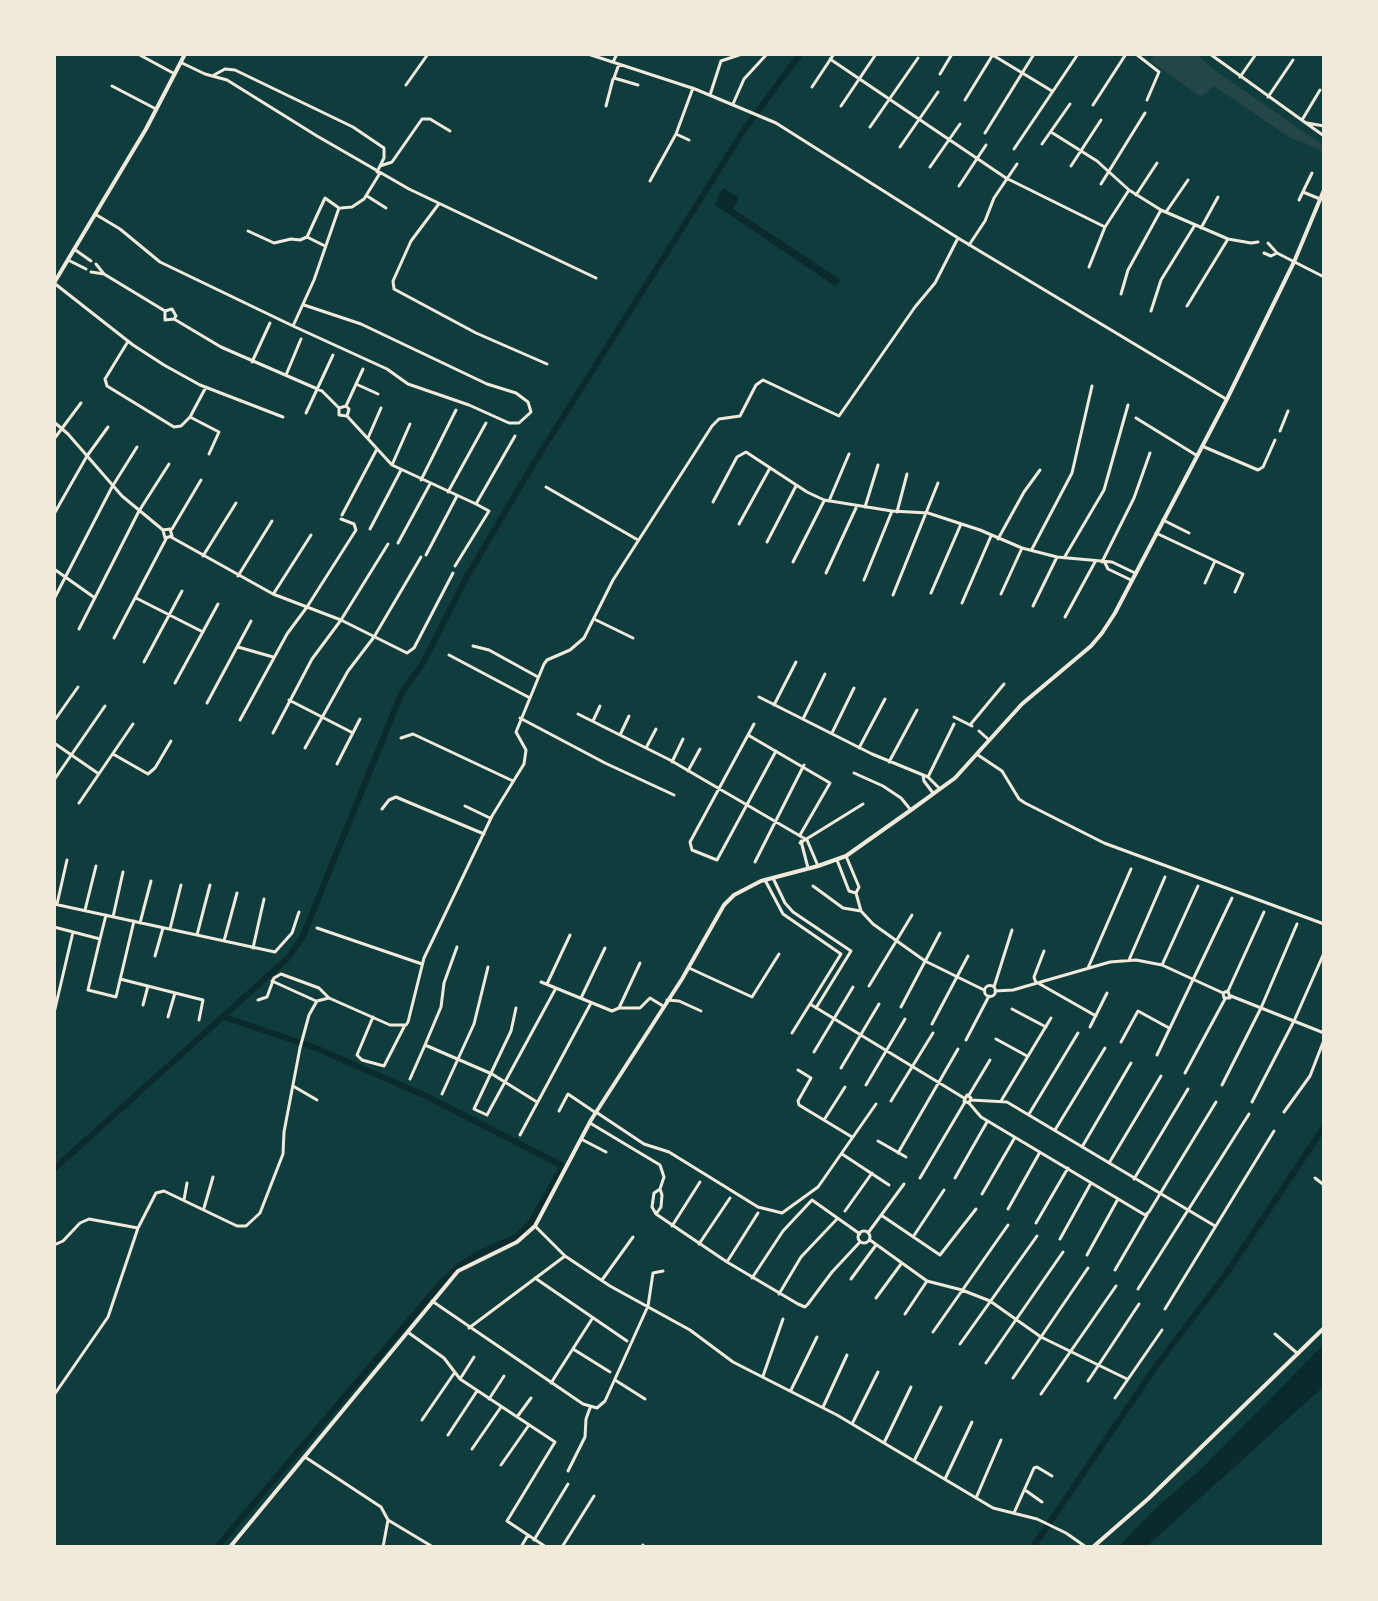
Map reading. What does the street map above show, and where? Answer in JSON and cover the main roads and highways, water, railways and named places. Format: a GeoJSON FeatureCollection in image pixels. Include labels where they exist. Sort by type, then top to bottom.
{"type":"FeatureCollection","features":[{"type":"Feature","properties":{"kind":"waterway"},"geometry":{"type":"LineString","coordinates":[[54,1169],[289,957],[303,936],[402,692],[423,663],[465,580],[534,463],[744,130],[800,54]]}},
{"type":"Feature","properties":{"kind":"waterway"},"geometry":{"type":"LineString","coordinates":[[217,1547],[441,1283],[476,1255],[516,1237],[530,1224],[563,1166],[428,1097],[316,1048],[224,1017]]}},
{"type":"Feature","properties":{"kind":"waterway"},"geometry":{"type":"LineString","coordinates":[[1033,1547],[1156,1366],[1224,1277],[1324,1127]]}}]}
